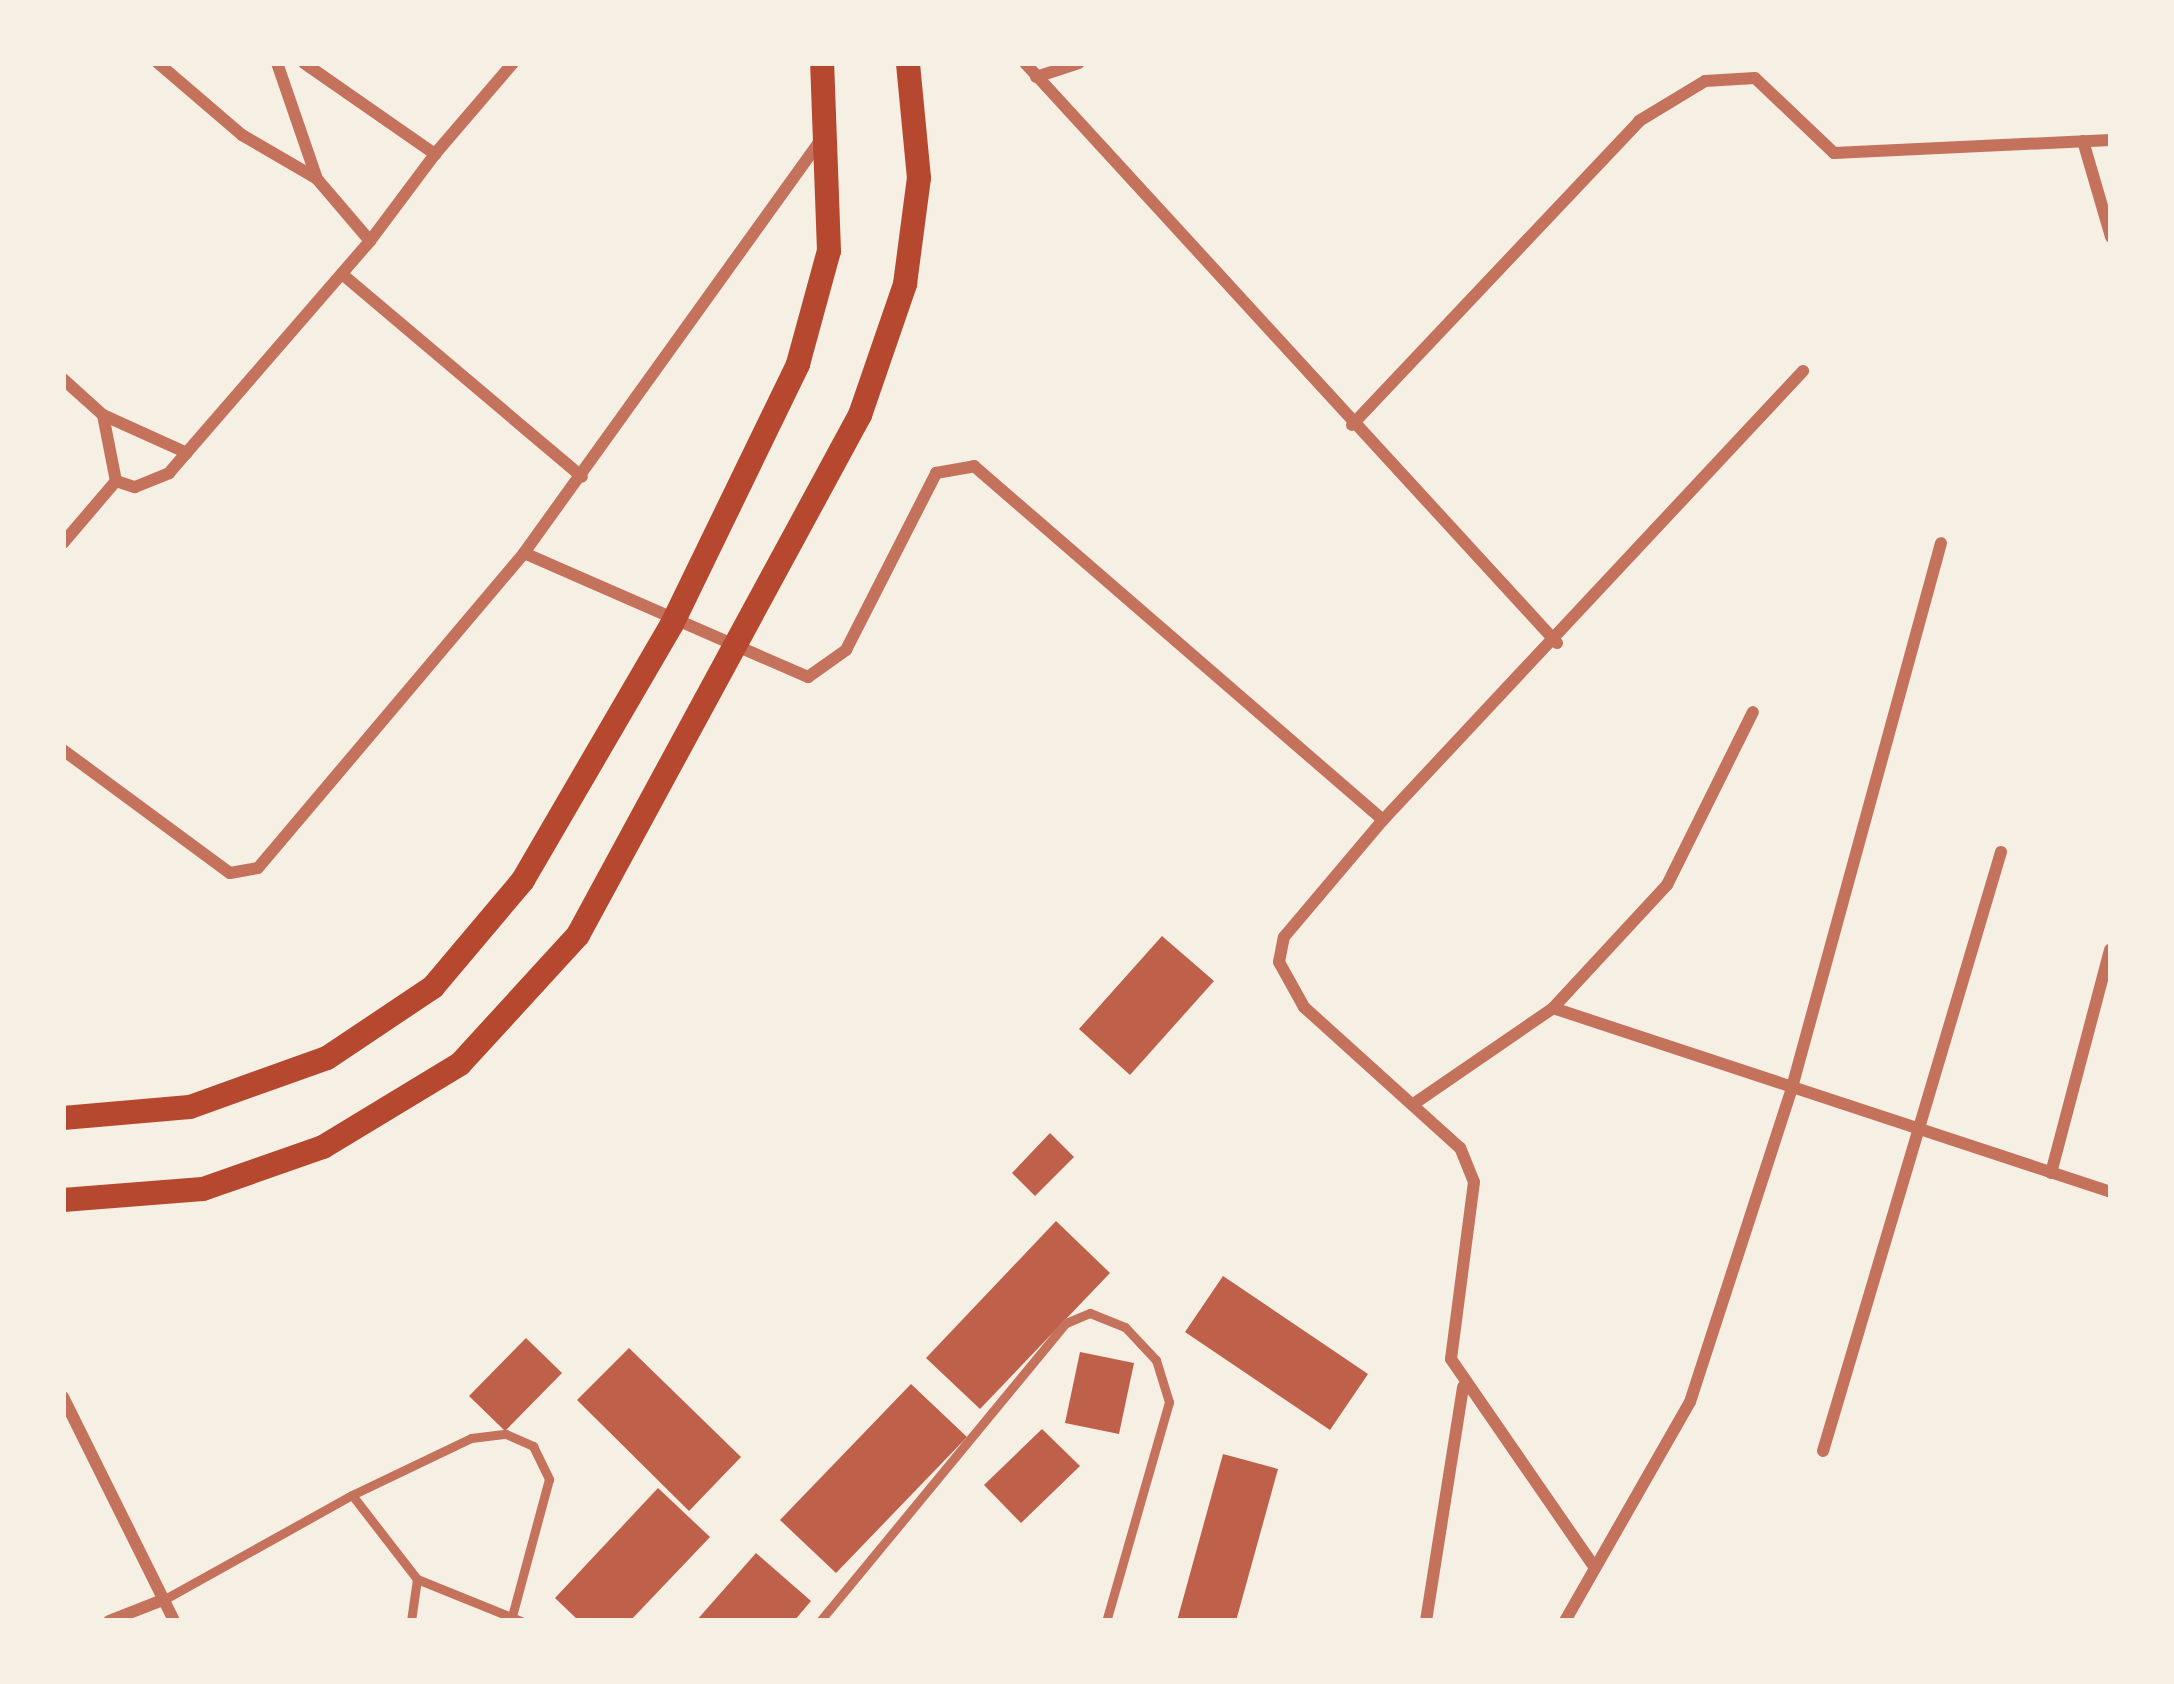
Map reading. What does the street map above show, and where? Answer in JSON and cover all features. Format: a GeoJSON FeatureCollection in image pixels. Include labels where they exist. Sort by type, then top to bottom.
{"type":"FeatureCollection","features":[{"type":"Feature","properties":{"kind":"main road"},"geometry":{"type":"LineString","coordinates":[[63,1118],[190,1108],[267,1084],[419,999],[523,880],[672,624],[798,364],[830,251],[831,125],[822,63]]}},
{"type":"Feature","properties":{"kind":"main road"},"geometry":{"type":"LineString","coordinates":[[63,1199],[131,1200],[266,1171],[460,1064],[578,935],[828,487],[905,284],[919,178],[908,63]]}},
{"type":"Feature","properties":{"kind":"street"},"geometry":{"type":"LineString","coordinates":[[158,63],[242,135],[317,179],[370,241]]}},
{"type":"Feature","properties":{"kind":"street"},"geometry":{"type":"LineString","coordinates":[[277,63],[317,179]]}},
{"type":"Feature","properties":{"kind":"street"},"geometry":{"type":"LineString","coordinates":[[304,63],[435,154]]}},
{"type":"Feature","properties":{"kind":"street"},"geometry":{"type":"LineString","coordinates":[[116,481],[152,482],[187,453],[370,241],[435,154],[513,63]]}},
{"type":"Feature","properties":{"kind":"street"},"geometry":{"type":"LineString","coordinates":[[1025,63],[1557,644]]}},
{"type":"Feature","properties":{"kind":"street"},"geometry":{"type":"LineString","coordinates":[[1036,77],[1079,63]]}},
{"type":"Feature","properties":{"kind":"street"},"geometry":{"type":"LineString","coordinates":[[1352,425],[1639,122],[1705,81],[1755,78],[1834,153],[2111,140]]}},
{"type":"Feature","properties":{"kind":"street"},"geometry":{"type":"LineString","coordinates":[[63,750],[230,873],[258,868],[524,553],[831,125]]}},
{"type":"Feature","properties":{"kind":"street"},"geometry":{"type":"LineString","coordinates":[[2083,141],[2111,237]]}},
{"type":"Feature","properties":{"kind":"street"},"geometry":{"type":"LineString","coordinates":[[342,274],[582,476]]}},
{"type":"Feature","properties":{"kind":"street"},"geometry":{"type":"LineString","coordinates":[[1594,1565],[1463,1387],[1447,1327],[1474,1182],[1460,1148],[1304,1007],[1279,962],[1284,937],[1383,820],[1557,644],[1803,371]]}},
{"type":"Feature","properties":{"kind":"street"},"geometry":{"type":"LineString","coordinates":[[63,380],[103,415],[187,453]]}},
{"type":"Feature","properties":{"kind":"street"},"geometry":{"type":"LineString","coordinates":[[103,415],[116,481]]}},
{"type":"Feature","properties":{"kind":"street"},"geometry":{"type":"LineString","coordinates":[[524,553],[672,624],[808,677],[836,663],[929,485],[959,463],[1383,820]]}},
{"type":"Feature","properties":{"kind":"street"},"geometry":{"type":"LineString","coordinates":[[63,543],[116,481]]}},
{"type":"Feature","properties":{"kind":"street"},"geometry":{"type":"LineString","coordinates":[[1565,1621],[1594,1565],[1653,1481],[1690,1402],[1791,1091],[1941,543]]}},
{"type":"Feature","properties":{"kind":"street"},"geometry":{"type":"LineString","coordinates":[[1415,1103],[1552,1008],[1667,885],[1753,712]]}},
{"type":"Feature","properties":{"kind":"street"},"geometry":{"type":"LineString","coordinates":[[1823,1451],[1924,1133],[2001,852]]}},
{"type":"Feature","properties":{"kind":"street"},"geometry":{"type":"LineString","coordinates":[[2051,1173],[2110,950]]}},
{"type":"Feature","properties":{"kind":"street"},"geometry":{"type":"LineString","coordinates":[[1552,1008],[1791,1091],[2111,1192]]}},
{"type":"Feature","properties":{"kind":"street"},"geometry":{"type":"LineString","coordinates":[[1426,1621],[1463,1387]]}},
{"type":"Feature","properties":{"kind":"street"},"geometry":{"type":"LineString","coordinates":[[63,1397],[174,1621]]}},
{"type":"Feature","properties":{"kind":"street"},"geometry":{"type":"LineString","coordinates":[[109,1621],[165,1599]]}},
{"type":"Feature","properties":{"kind":"lane"},"geometry":{"type":"LineString","coordinates":[[821,1621],[1066,1323],[1090,1313],[1125,1327],[1156,1360],[1169,1402],[1106,1621]]}},
{"type":"Feature","properties":{"kind":"lane"},"geometry":{"type":"LineString","coordinates":[[165,1599],[352,1495],[471,1438],[533,1446],[549,1479],[517,1618],[418,1579],[352,1495]]}},
{"type":"Feature","properties":{"kind":"lane"},"geometry":{"type":"LineString","coordinates":[[411,1621],[418,1579]]}},
{"type":"Feature","properties":{"kind":"building"},"geometry":{"type":"Polygon","coordinates":[[[1162,936],[1214,981],[1130,1075],[1079,1029],[1162,936]]]}},
{"type":"Feature","properties":{"kind":"building"},"geometry":{"type":"Polygon","coordinates":[[[1050,1133],[1074,1157],[1035,1196],[1012,1173],[1050,1133]]]}},
{"type":"Feature","properties":{"kind":"building"},"geometry":{"type":"Polygon","coordinates":[[[1056,1221],[1110,1273],[980,1409],[926,1358],[1056,1221]]]}},
{"type":"Feature","properties":{"kind":"building"},"geometry":{"type":"Polygon","coordinates":[[[1223,1276],[1368,1374],[1330,1430],[1185,1332],[1223,1276]]]}},
{"type":"Feature","properties":{"kind":"building"},"geometry":{"type":"Polygon","coordinates":[[[526,1338],[562,1373],[505,1431],[469,1396],[526,1338]]]}},
{"type":"Feature","properties":{"kind":"building"},"geometry":{"type":"Polygon","coordinates":[[[629,1348],[741,1457],[689,1511],[577,1400],[629,1348]]]}},
{"type":"Feature","properties":{"kind":"building"},"geometry":{"type":"Polygon","coordinates":[[[1080,1352],[1134,1363],[1119,1434],[1065,1423],[1080,1352]]]}},
{"type":"Feature","properties":{"kind":"building"},"geometry":{"type":"Polygon","coordinates":[[[911,1384],[967,1437],[836,1573],[780,1520],[911,1384]]]}},
{"type":"Feature","properties":{"kind":"building"},"geometry":{"type":"Polygon","coordinates":[[[1042,1429],[1080,1466],[1021,1523],[984,1485],[1042,1429]]]}},
{"type":"Feature","properties":{"kind":"building"},"geometry":{"type":"Polygon","coordinates":[[[1223,1454],[1278,1469],[1236,1621],[1177,1621],[1223,1454]]]}},
{"type":"Feature","properties":{"kind":"building"},"geometry":{"type":"Polygon","coordinates":[[[658,1488],[710,1537],[630,1621],[579,1621],[555,1598],[658,1488]]]}},
{"type":"Feature","properties":{"kind":"building"},"geometry":{"type":"Polygon","coordinates":[[[756,1553],[811,1601],[794,1621],[696,1621],[756,1553]]]}}]}
